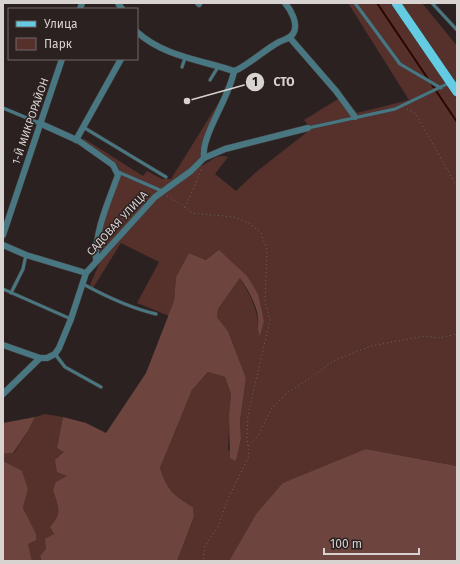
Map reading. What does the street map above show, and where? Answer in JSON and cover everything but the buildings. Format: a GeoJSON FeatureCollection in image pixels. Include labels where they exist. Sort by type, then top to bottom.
{"type":"FeatureCollection","features":[{"type":"Feature","properties":{"kind":"main road"},"geometry":{"type":"LineString","coordinates":[[396,3],[457,92]]}},
{"type":"Feature","properties":{"kind":"street"},"geometry":{"type":"LineString","coordinates":[[138,33],[151,42],[185,58],[234,71],[238,70],[278,43],[290,38],[294,32],[294,20],[285,3]]}},
{"type":"Feature","properties":{"kind":"street"},"geometry":{"type":"LineString","coordinates":[[290,38],[336,91],[355,117]]}},
{"type":"Feature","properties":{"kind":"street","name":"1-Й МИКРОРАЙОН"},"geometry":{"type":"LineString","coordinates":[[3,235],[39,123],[62,60]]}},
{"type":"Feature","properties":{"kind":"street"},"geometry":{"type":"LineString","coordinates":[[76,140],[120,60]]}},
{"type":"Feature","properties":{"kind":"street"},"geometry":{"type":"LineString","coordinates":[[204,158],[202,152],[223,103],[234,71]]}},
{"type":"Feature","properties":{"kind":"street"},"geometry":{"type":"LineString","coordinates":[[39,123],[76,140],[113,165],[116,171],[118,176],[102,216],[96,241],[96,260]]}},
{"type":"Feature","properties":{"kind":"street","name":"САДОВАЯ УЛИЦА"},"geometry":{"type":"LineString","coordinates":[[86,273],[144,208],[162,191],[191,171],[204,158],[225,149],[308,128]]}},
{"type":"Feature","properties":{"kind":"street"},"geometry":{"type":"LineString","coordinates":[[3,246],[26,255],[86,273],[71,319],[55,354],[47,358],[40,358],[3,345]]}},
{"type":"Feature","properties":{"kind":"street"},"geometry":{"type":"LineString","coordinates":[[3,394],[40,358]]}},
{"type":"Feature","properties":{"kind":"lane"},"geometry":{"type":"LineString","coordinates":[[355,3],[400,64],[441,88]]}},
{"type":"Feature","properties":{"kind":"lane"},"geometry":{"type":"LineString","coordinates":[[432,3],[457,30]]}},
{"type":"Feature","properties":{"kind":"lane"},"geometry":{"type":"LineString","coordinates":[[182,67],[185,58]]}},
{"type":"Feature","properties":{"kind":"lane"},"geometry":{"type":"LineString","coordinates":[[210,80],[218,67]]}},
{"type":"Feature","properties":{"kind":"lane"},"geometry":{"type":"LineString","coordinates":[[308,128],[395,109],[451,82]]}},
{"type":"Feature","properties":{"kind":"lane"},"geometry":{"type":"LineString","coordinates":[[3,108],[39,123]]}},
{"type":"Feature","properties":{"kind":"lane"},"geometry":{"type":"LineString","coordinates":[[83,127],[166,177]]}},
{"type":"Feature","properties":{"kind":"lane"},"geometry":{"type":"LineString","coordinates":[[116,171],[162,191]]}},
{"type":"Feature","properties":{"kind":"lane"},"geometry":{"type":"LineString","coordinates":[[11,292],[23,270],[26,255]]}},
{"type":"Feature","properties":{"kind":"lane"},"geometry":{"type":"LineString","coordinates":[[83,284],[98,293],[136,309],[156,314]]}},
{"type":"Feature","properties":{"kind":"lane"},"geometry":{"type":"LineString","coordinates":[[3,290],[11,292],[71,319]]}},
{"type":"Feature","properties":{"kind":"lane"},"geometry":{"type":"LineString","coordinates":[[55,354],[65,367],[101,387]]}},
{"type":"Feature","properties":{"kind":"path"},"geometry":{"type":"LineString","coordinates":[[395,109],[406,109],[416,114],[457,187]]}},
{"type":"Feature","properties":{"kind":"path"},"geometry":{"type":"LineString","coordinates":[[185,208],[203,166],[204,158]]}},
{"type":"Feature","properties":{"kind":"path"},"geometry":{"type":"LineString","coordinates":[[162,191],[192,212],[234,217],[249,223],[261,233],[267,250],[265,301],[270,320],[248,415],[249,456],[227,501],[218,527],[205,546],[203,561]]}},
{"type":"Feature","properties":{"kind":"path"},"geometry":{"type":"LineString","coordinates":[[248,447],[258,436],[271,409],[288,392],[309,380],[333,361],[371,346],[425,336],[439,338],[457,334]]}},
{"type":"Feature","properties":{"kind":"green space"},"geometry":{"type":"Polygon","coordinates":[[[348,3],[390,3],[436,66],[457,100],[457,466],[366,449],[256,514],[229,561],[177,561],[194,518],[193,507],[175,495],[166,482],[160,468],[192,390],[208,372],[225,377],[231,394],[228,449],[236,461],[241,439],[240,421],[246,378],[228,331],[217,317],[218,309],[240,278],[254,307],[258,319],[258,330],[260,335],[264,320],[247,276],[189,253],[176,277],[174,301],[169,316],[137,303],[159,262],[121,243],[93,288],[90,285],[99,264],[102,226],[120,177],[119,168],[116,163],[84,142],[83,138],[143,176],[147,171],[162,179],[171,179],[224,94],[200,151],[201,166],[220,156],[228,157],[215,174],[236,191],[256,172],[311,129],[304,120],[338,99],[344,97],[357,113],[409,100],[348,3]]]}},
{"type":"Feature","properties":{"kind":"green space"},"geometry":{"type":"Polygon","coordinates":[[[399,3],[422,3],[457,46],[457,85],[399,3]]]}},
{"type":"Feature","properties":{"kind":"green space"},"geometry":{"type":"Polygon","coordinates":[[[45,414],[63,417],[57,448],[65,452],[68,476],[53,490],[58,505],[57,517],[50,527],[54,534],[47,549],[40,556],[42,561],[33,561],[28,549],[27,521],[23,508],[28,489],[22,472],[3,461],[3,454],[14,453],[35,417],[45,414]]]}},
{"type":"Feature","properties":{"kind":"shaded area"},"geometry":{"type":"Polygon","coordinates":[[[219,250],[247,276],[258,294],[264,321],[260,336],[254,302],[240,278],[218,309],[217,317],[228,331],[246,378],[240,421],[241,439],[236,461],[230,458],[229,417],[231,394],[225,377],[208,372],[192,390],[160,468],[168,487],[180,499],[193,507],[194,517],[177,561],[42,561],[40,556],[46,549],[45,539],[54,534],[50,527],[58,513],[58,505],[53,490],[56,482],[67,476],[57,472],[55,460],[64,452],[57,448],[63,417],[86,423],[106,433],[146,373],[174,301],[176,277],[189,253],[206,260],[219,250]]]}},
{"type":"Feature","properties":{"kind":"shaded area"},"geometry":{"type":"Polygon","coordinates":[[[35,417],[28,431],[13,453],[3,454],[3,423],[35,417]]]}},
{"type":"Feature","properties":{"kind":"shaded area"},"geometry":{"type":"Polygon","coordinates":[[[366,449],[457,466],[457,561],[229,561],[256,514],[283,483],[366,449]]]}},
{"type":"Feature","properties":{"kind":"shaded area"},"geometry":{"type":"Polygon","coordinates":[[[3,461],[22,471],[28,489],[23,508],[36,534],[36,540],[28,544],[33,561],[3,561],[3,461]]]}},
{"type":"Feature","properties":{"kind":"waterway"},"geometry":{"type":"LineString","coordinates":[[377,3],[457,122]]}},
{"type":"Feature","properties":{"kind":"place","name":"СТО"},"geometry":{"type":"Point","coordinates":[187,101]}}]}
